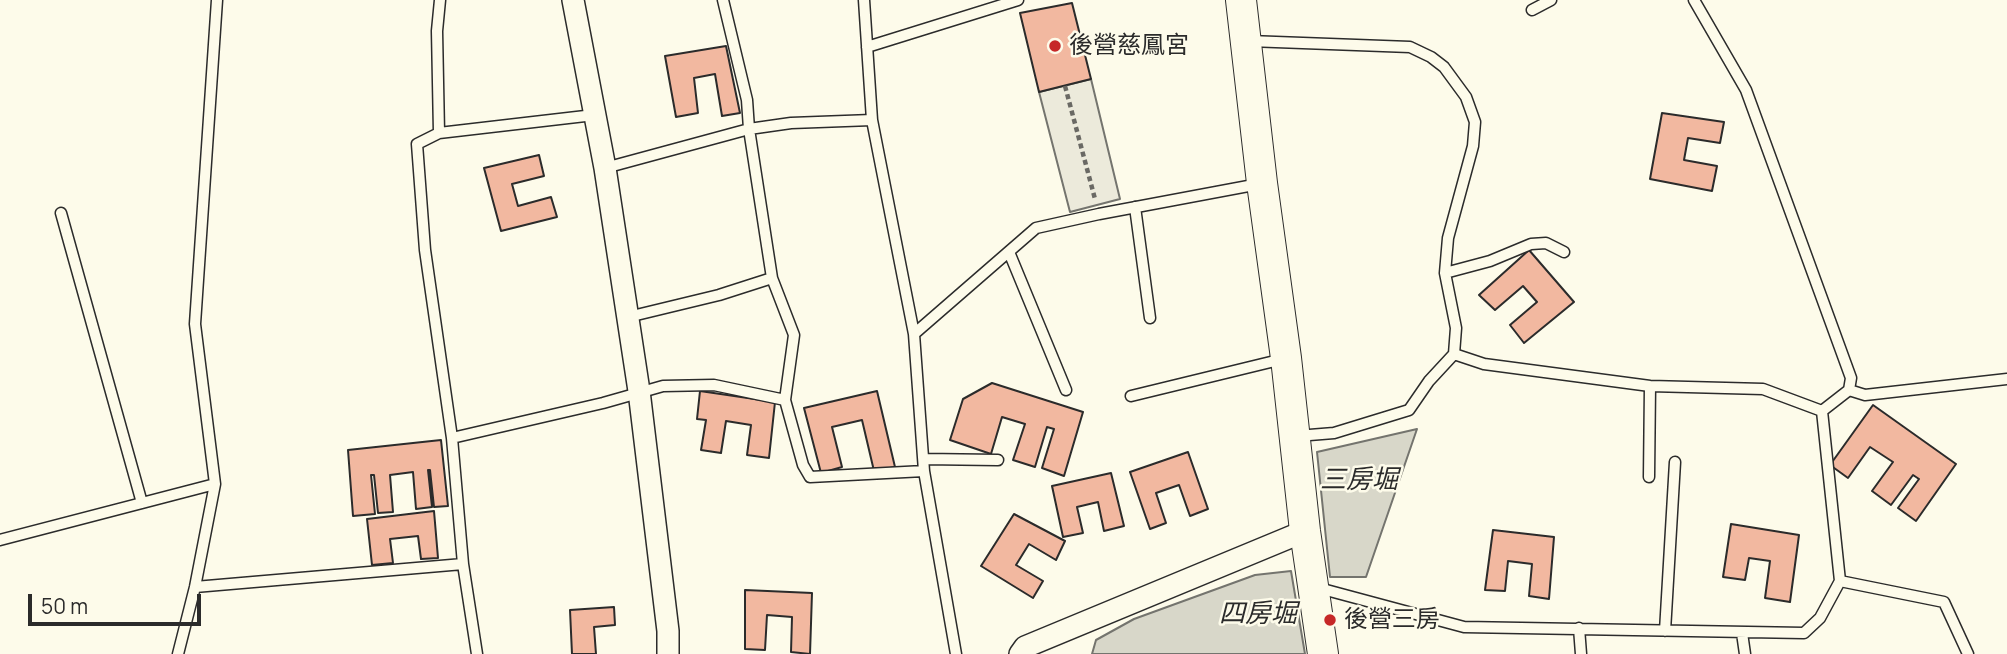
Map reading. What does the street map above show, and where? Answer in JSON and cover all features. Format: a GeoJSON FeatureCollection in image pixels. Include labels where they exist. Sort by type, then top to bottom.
{"type":"FeatureCollection","features":[{"type":"Feature","properties":{"kind":"street"},"geometry":{"type":"LineString","coordinates":[[573,0],[605,168],[639,391],[668,631],[668,654]]}},
{"type":"Feature","properties":{"kind":"street"},"geometry":{"type":"LineString","coordinates":[[1241,0],[1305,531],[1323,654]]}},
{"type":"Feature","properties":{"kind":"street"},"geometry":{"type":"LineString","coordinates":[[1020,654],[1025,647],[1305,531]]}},
{"type":"Feature","properties":{"kind":"lane"},"geometry":{"type":"LineString","coordinates":[[178,654],[195,587],[215,484],[195,324],[218,0]]}},
{"type":"Feature","properties":{"kind":"lane"},"geometry":{"type":"LineString","coordinates":[[439,134],[437,31],[440,0]]}},
{"type":"Feature","properties":{"kind":"lane"},"geometry":{"type":"LineString","coordinates":[[723,0],[747,100],[772,278],[794,335],[785,400],[803,465],[810,477],[924,471]]}},
{"type":"Feature","properties":{"kind":"lane"},"geometry":{"type":"LineString","coordinates":[[864,0],[872,120],[914,334],[924,471],[956,654]]}},
{"type":"Feature","properties":{"kind":"lane"},"geometry":{"type":"LineString","coordinates":[[867,47],[1018,0]]}},
{"type":"Feature","properties":{"kind":"lane"},"geometry":{"type":"LineString","coordinates":[[1532,10],[1551,0]]}},
{"type":"Feature","properties":{"kind":"lane"},"geometry":{"type":"LineString","coordinates":[[1694,0],[1746,90],[1851,377],[1849,390],[1822,411]]}},
{"type":"Feature","properties":{"kind":"lane"},"geometry":{"type":"LineString","coordinates":[[1246,41],[1410,47],[1444,67],[1466,97],[1475,122],[1473,146],[1448,238],[1446,273],[1456,328],[1454,354],[1429,381],[1409,410],[1334,433],[1294,436]]}},
{"type":"Feature","properties":{"kind":"lane"},"geometry":{"type":"LineString","coordinates":[[477,654],[463,564],[452,438],[425,250],[417,144],[439,134],[594,115]]}},
{"type":"Feature","properties":{"kind":"lane"},"geometry":{"type":"LineString","coordinates":[[605,168],[749,129],[791,123],[872,120]]}},
{"type":"Feature","properties":{"kind":"lane"},"geometry":{"type":"LineString","coordinates":[[914,334],[1036,228],[1262,183]]}},
{"type":"Feature","properties":{"kind":"lane"},"geometry":{"type":"LineString","coordinates":[[1135,207],[1150,318]]}},
{"type":"Feature","properties":{"kind":"lane"},"geometry":{"type":"LineString","coordinates":[[61,213],[142,503]]}},
{"type":"Feature","properties":{"kind":"lane"},"geometry":{"type":"LineString","coordinates":[[1446,273],[1490,261],[1531,244],[1546,243],[1564,252]]}},
{"type":"Feature","properties":{"kind":"lane"},"geometry":{"type":"LineString","coordinates":[[1009,252],[1066,390]]}},
{"type":"Feature","properties":{"kind":"lane"},"geometry":{"type":"LineString","coordinates":[[628,317],[719,295],[772,278]]}},
{"type":"Feature","properties":{"kind":"lane"},"geometry":{"type":"LineString","coordinates":[[1454,354],[1484,364],[1650,386],[1763,389],[1822,411]]}},
{"type":"Feature","properties":{"kind":"lane"},"geometry":{"type":"LineString","coordinates":[[1131,396],[1286,358]]}},
{"type":"Feature","properties":{"kind":"lane"},"geometry":{"type":"LineString","coordinates":[[1849,390],[1866,395],[2007,379]]}},
{"type":"Feature","properties":{"kind":"lane"},"geometry":{"type":"LineString","coordinates":[[452,438],[603,403],[663,386],[714,385],[785,400]]}},
{"type":"Feature","properties":{"kind":"lane"},"geometry":{"type":"LineString","coordinates":[[1649,477],[1650,386]]}},
{"type":"Feature","properties":{"kind":"lane"},"geometry":{"type":"LineString","coordinates":[[1312,586],[1464,627],[1804,634],[1820,618],[1840,582],[1822,411]]}},
{"type":"Feature","properties":{"kind":"lane"},"geometry":{"type":"LineString","coordinates":[[923,459],[998,460]]}},
{"type":"Feature","properties":{"kind":"lane"},"geometry":{"type":"LineString","coordinates":[[1665,631],[1675,462]]}},
{"type":"Feature","properties":{"kind":"lane"},"geometry":{"type":"LineString","coordinates":[[0,540],[215,484]]}},
{"type":"Feature","properties":{"kind":"lane"},"geometry":{"type":"LineString","coordinates":[[195,587],[463,564]]}},
{"type":"Feature","properties":{"kind":"lane"},"geometry":{"type":"LineString","coordinates":[[1840,582],[1944,602],[1968,654]]}},
{"type":"Feature","properties":{"kind":"lane"},"geometry":{"type":"LineString","coordinates":[[1579,628],[1581,654]]}},
{"type":"Feature","properties":{"kind":"lane"},"geometry":{"type":"LineString","coordinates":[[1742,633],[1745,654]]}},
{"type":"Feature","properties":{"kind":"path"},"geometry":{"type":"LineString","coordinates":[[1065,86],[1099,214]]}},
{"type":"Feature","properties":{"kind":"shaded area"},"geometry":{"type":"Polygon","coordinates":[[[1091,79],[1120,199],[1070,212],[1039,92],[1091,79]]]}},
{"type":"Feature","properties":{"kind":"water","name":"三房堀"},"geometry":{"type":"Polygon","coordinates":[[[1417,429],[1366,577],[1330,577],[1317,452],[1417,429]]]}},
{"type":"Feature","properties":{"kind":"water","name":"四房堀"},"geometry":{"type":"Polygon","coordinates":[[[1291,571],[1305,654],[1092,654],[1096,640],[1134,619],[1255,575],[1291,571]]]}},
{"type":"Feature","properties":{"kind":"building","name":"後營慈鳳宮"},"geometry":{"type":"Polygon","coordinates":[[[1072,3],[1091,79],[1039,92],[1020,13],[1072,3]]]}},
{"type":"Feature","properties":{"kind":"building"},"geometry":{"type":"Polygon","coordinates":[[[726,46],[740,113],[722,116],[715,74],[694,78],[698,113],[676,117],[665,56],[726,46]]]}},
{"type":"Feature","properties":{"kind":"building"},"geometry":{"type":"Polygon","coordinates":[[[1662,113],[1724,122],[1720,143],[1688,138],[1684,160],[1717,166],[1712,191],[1650,179],[1662,113]]]}},
{"type":"Feature","properties":{"kind":"building"},"geometry":{"type":"Polygon","coordinates":[[[539,155],[544,176],[512,184],[518,206],[551,197],[557,217],[501,231],[484,168],[539,155]]]}},
{"type":"Feature","properties":{"kind":"building"},"geometry":{"type":"Polygon","coordinates":[[[1529,250],[1574,302],[1524,343],[1510,325],[1537,302],[1523,286],[1495,310],[1479,295],[1529,250]]]}},
{"type":"Feature","properties":{"kind":"building"},"geometry":{"type":"Polygon","coordinates":[[[992,383],[1083,412],[1064,476],[1042,468],[1054,429],[1047,427],[1035,467],[1013,460],[1025,424],[1002,417],[991,454],[950,440],[963,399],[992,383]]]}},
{"type":"Feature","properties":{"kind":"building"},"geometry":{"type":"Polygon","coordinates":[[[700,391],[775,402],[769,458],[747,455],[751,425],[726,421],[721,453],[701,450],[706,420],[697,419],[700,391]]]}},
{"type":"Feature","properties":{"kind":"building"},"geometry":{"type":"Polygon","coordinates":[[[877,391],[895,467],[874,471],[862,420],[832,427],[842,467],[821,473],[804,408],[877,391]]]}},
{"type":"Feature","properties":{"kind":"building"},"geometry":{"type":"Polygon","coordinates":[[[1873,405],[1956,464],[1916,521],[1898,508],[1919,479],[1913,475],[1891,505],[1872,491],[1893,462],[1870,447],[1848,478],[1830,465],[1873,405]]]}},
{"type":"Feature","properties":{"kind":"building"},"geometry":{"type":"Polygon","coordinates":[[[441,440],[448,506],[434,507],[428,470],[432,507],[416,509],[413,472],[390,475],[393,512],[378,513],[374,475],[371,475],[375,514],[353,516],[348,450],[441,440]]]}},
{"type":"Feature","properties":{"kind":"building"},"geometry":{"type":"Polygon","coordinates":[[[1188,452],[1208,509],[1190,516],[1179,485],[1156,493],[1166,523],[1150,529],[1130,472],[1188,452]]]}},
{"type":"Feature","properties":{"kind":"building"},"geometry":{"type":"Polygon","coordinates":[[[1111,473],[1124,526],[1104,531],[1098,502],[1077,507],[1083,533],[1063,537],[1052,486],[1111,473]]]}},
{"type":"Feature","properties":{"kind":"building"},"geometry":{"type":"Polygon","coordinates":[[[434,511],[438,558],[421,559],[418,536],[390,539],[393,563],[372,565],[367,519],[434,511]]]}},
{"type":"Feature","properties":{"kind":"building"},"geometry":{"type":"Polygon","coordinates":[[[1014,514],[1065,541],[1056,560],[1029,544],[1016,565],[1043,581],[1033,598],[981,566],[1014,514]]]}},
{"type":"Feature","properties":{"kind":"building"},"geometry":{"type":"Polygon","coordinates":[[[1731,524],[1799,535],[1790,602],[1765,598],[1770,561],[1749,558],[1745,580],[1723,577],[1731,524]]]}},
{"type":"Feature","properties":{"kind":"building"},"geometry":{"type":"Polygon","coordinates":[[[1493,530],[1554,537],[1549,599],[1529,596],[1532,564],[1508,561],[1505,591],[1485,590],[1493,530]]]}},
{"type":"Feature","properties":{"kind":"building"},"geometry":{"type":"Polygon","coordinates":[[[745,590],[812,593],[810,654],[791,652],[792,617],[767,615],[765,650],[745,649],[745,590]]]}},
{"type":"Feature","properties":{"kind":"building"},"geometry":{"type":"Polygon","coordinates":[[[614,607],[615,625],[594,627],[596,654],[572,654],[570,610],[614,607]]]}},
{"type":"Feature","properties":{"kind":"place","name":"後營慈鳳宮"},"geometry":{"type":"Point","coordinates":[1055,46]}},
{"type":"Feature","properties":{"kind":"place","name":"後營三房"},"geometry":{"type":"Point","coordinates":[1330,620]}}]}
